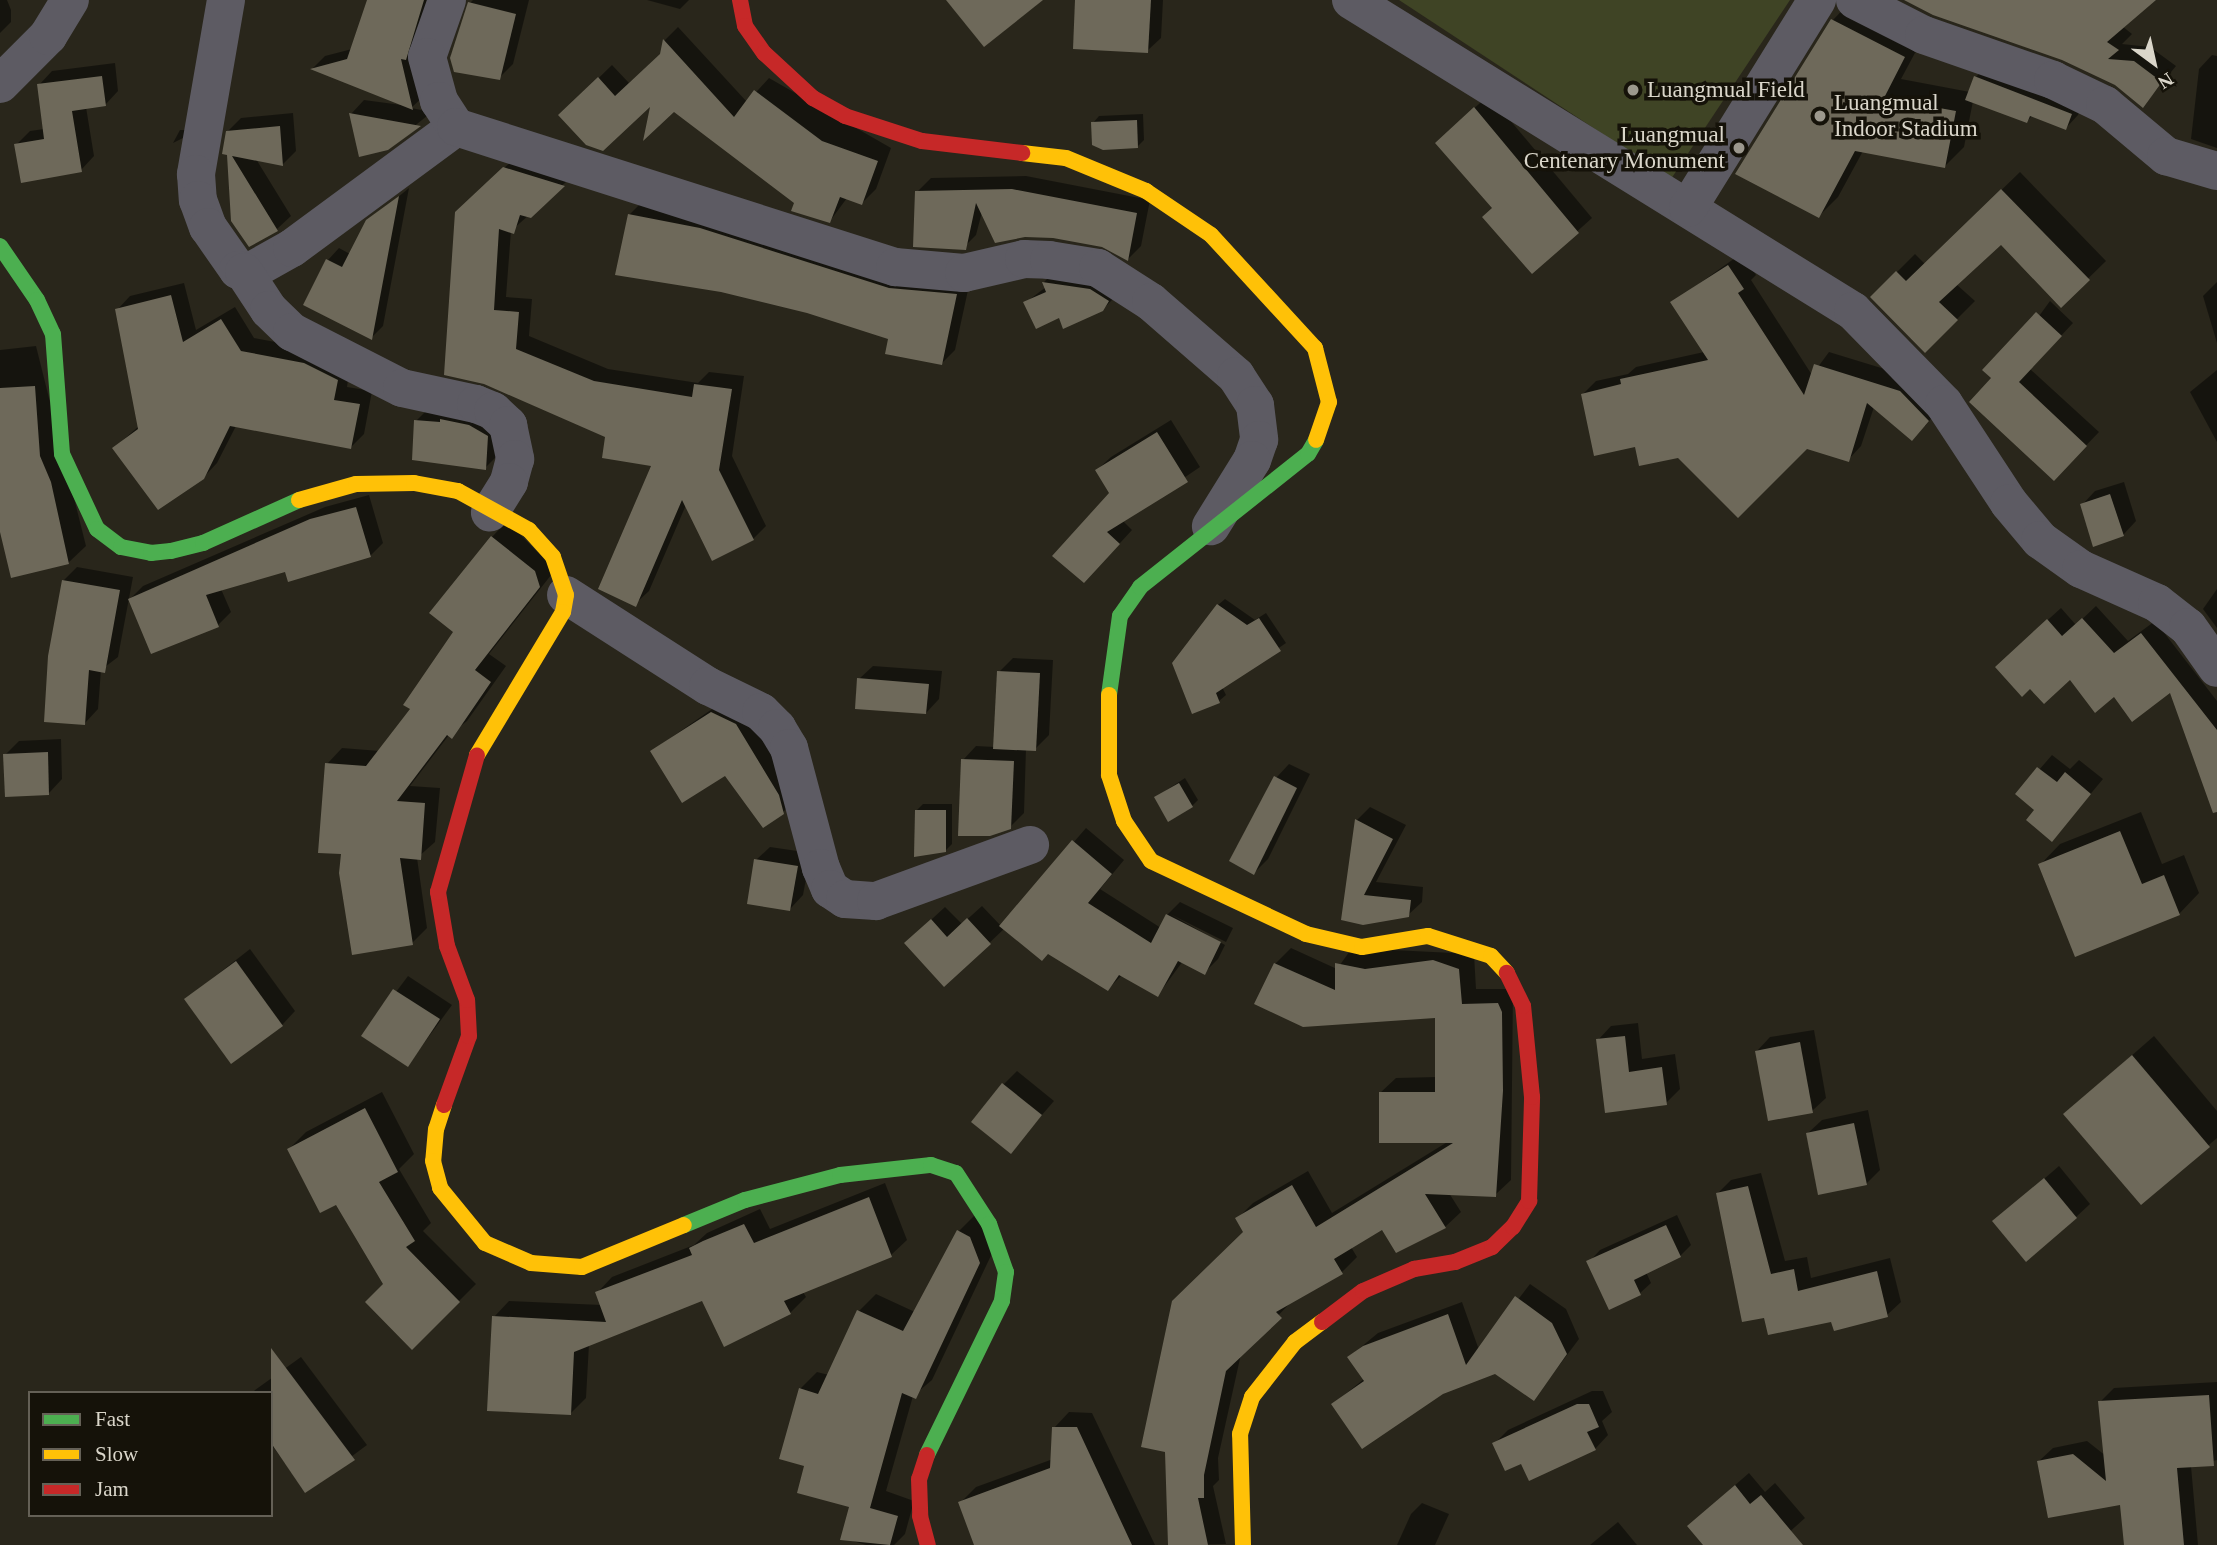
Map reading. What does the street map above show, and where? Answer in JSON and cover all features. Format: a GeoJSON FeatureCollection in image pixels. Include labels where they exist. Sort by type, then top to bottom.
{"type":"FeatureCollection","features":[{"type":"Feature","properties":{"kind":"street"},"geometry":{"type":"LineString","coordinates":[[0,84],[48,36],[70,0]]}},
{"type":"Feature","properties":{"kind":"street"},"geometry":{"type":"LineString","coordinates":[[226,0],[196,174],[198,200],[208,227],[232,263],[244,272],[269,310],[292,332],[402,388],[476,404],[494,411],[508,425],[515,459],[509,482],[490,512]]}},
{"type":"Feature","properties":{"kind":"street"},"geometry":{"type":"LineString","coordinates":[[447,0],[426,57],[439,100],[456,127],[895,267],[964,273],[1024,259],[1098,268],[1151,302],[1236,376],[1255,405],[1259,440],[1252,460],[1211,526]]}},
{"type":"Feature","properties":{"kind":"street"},"geometry":{"type":"LineString","coordinates":[[740,0],[745,26],[764,52],[813,98],[845,116],[922,141],[1066,158],[1146,191],[1211,235],[1281,306],[1315,348],[1325,373],[1329,402],[1324,426],[1308,454],[1211,526],[1140,587],[1120,616],[1108,699],[1110,775],[1124,821],[1151,861],[1306,934],[1362,947],[1428,936],[1490,956],[1509,975],[1522,1006],[1532,1097],[1529,1201],[1513,1227],[1479,1252],[1455,1262],[1414,1269],[1363,1292],[1295,1342],[1252,1397],[1240,1434],[1243,1545]]}},
{"type":"Feature","properties":{"kind":"street"},"geometry":{"type":"LineString","coordinates":[[1351,0],[1853,311],[1944,404],[2009,503],[2040,540],[2081,569],[2157,603],[2188,627],[2217,668]]}},
{"type":"Feature","properties":{"kind":"street"},"geometry":{"type":"LineString","coordinates":[[1688,208],[1817,0]]}},
{"type":"Feature","properties":{"kind":"street"},"geometry":{"type":"LineString","coordinates":[[1855,0],[1924,35],[2094,100],[2166,156],[2217,171]]}},
{"type":"Feature","properties":{"kind":"street"},"geometry":{"type":"LineString","coordinates":[[244,272],[292,248],[456,127]]}},
{"type":"Feature","properties":{"kind":"street"},"geometry":{"type":"LineString","coordinates":[[0,246],[37,300],[53,334],[66,465],[97,529],[121,547],[151,553],[203,543],[267,511],[356,484],[414,483],[458,491],[490,512],[529,530],[553,557],[566,595],[563,612],[475,758],[438,892],[447,946],[467,1000],[469,1036],[436,1129],[433,1161],[440,1188],[453,1210],[485,1243],[531,1264],[582,1266],[745,1200],[840,1175],[931,1165],[956,1173],[989,1224],[1006,1272],[1002,1301],[930,1442],[919,1479],[920,1517],[928,1545]]}},
{"type":"Feature","properties":{"kind":"street"},"geometry":{"type":"LineString","coordinates":[[566,595],[708,686],[761,712],[777,728],[789,748],[821,868],[830,889],[845,899],[876,901],[1030,845]]}},
{"type":"Feature","properties":{"kind":"green space","name":"Luangmual Field"},"geometry":{"type":"Polygon","coordinates":[[[1399,0],[1790,0],[1671,179],[1399,0]]]}},
{"type":"Feature","properties":{"kind":"building"},"geometry":{"type":"Polygon","coordinates":[[[367,0],[424,0],[406,60],[401,59],[413,110],[310,69],[347,59],[367,0]]]}},
{"type":"Feature","properties":{"kind":"building"},"geometry":{"type":"Polygon","coordinates":[[[946,0],[1043,0],[984,47],[946,0]]]}},
{"type":"Feature","properties":{"kind":"building"},"geometry":{"type":"Polygon","coordinates":[[[1075,0],[1151,0],[1148,53],[1073,49],[1075,0]]]}},
{"type":"Feature","properties":{"kind":"building"},"geometry":{"type":"Polygon","coordinates":[[[1904,0],[2156,0],[2107,42],[2119,50],[2108,59],[2134,61],[2162,82],[2143,108],[2115,85],[2062,60],[1933,15],[1904,0]]]}},
{"type":"Feature","properties":{"kind":"building"},"geometry":{"type":"Polygon","coordinates":[[[468,2],[516,14],[500,80],[454,72],[450,58],[468,2]]]}},
{"type":"Feature","properties":{"kind":"building","name":"Luangmual Indoor Stadium"},"geometry":{"type":"Polygon","coordinates":[[[1831,19],[1905,57],[1884,98],[1956,111],[1945,168],[1855,151],[1819,218],[1735,174],[1831,19]]]}},
{"type":"Feature","properties":{"kind":"building"},"geometry":{"type":"Polygon","coordinates":[[[663,39],[734,117],[754,90],[822,141],[878,161],[862,205],[840,197],[830,223],[791,211],[794,203],[674,112],[643,141],[650,107],[603,151],[586,145],[558,115],[598,77],[615,96],[660,54],[663,39]]]}},
{"type":"Feature","properties":{"kind":"building"},"geometry":{"type":"Polygon","coordinates":[[[102,76],[106,106],[72,111],[82,172],[21,183],[14,144],[44,139],[37,84],[102,76]]]}},
{"type":"Feature","properties":{"kind":"building"},"geometry":{"type":"Polygon","coordinates":[[[1974,76],[2072,114],[2066,130],[2030,116],[2027,123],[1965,100],[1974,76]]]}},
{"type":"Feature","properties":{"kind":"building"},"geometry":{"type":"Polygon","coordinates":[[[1474,107],[1579,233],[1532,274],[1482,217],[1492,208],[1435,143],[1474,107]]]}},
{"type":"Feature","properties":{"kind":"building"},"geometry":{"type":"Polygon","coordinates":[[[349,113],[421,126],[388,150],[359,157],[349,113]]]}},
{"type":"Feature","properties":{"kind":"building"},"geometry":{"type":"Polygon","coordinates":[[[1137,120],[1138,148],[1103,150],[1092,145],[1091,122],[1137,120]]]}},
{"type":"Feature","properties":{"kind":"building"},"geometry":{"type":"Polygon","coordinates":[[[280,126],[283,166],[232,156],[278,231],[249,247],[231,221],[227,155],[222,154],[226,131],[280,126]]]}},
{"type":"Feature","properties":{"kind":"building"},"geometry":{"type":"Polygon","coordinates":[[[503,167],[565,186],[531,218],[520,215],[514,234],[499,229],[494,310],[519,312],[516,349],[594,381],[692,397],[694,384],[732,389],[719,470],[754,540],[712,561],[682,500],[636,607],[598,589],[651,466],[602,458],[605,437],[484,384],[444,375],[455,212],[503,167]]]}},
{"type":"Feature","properties":{"kind":"building"},"geometry":{"type":"Polygon","coordinates":[[[1012,189],[1137,213],[1128,261],[1102,247],[1053,238],[1025,237],[995,243],[976,203],[966,250],[913,247],[915,191],[1012,189]]]}},
{"type":"Feature","properties":{"kind":"building"},"geometry":{"type":"Polygon","coordinates":[[[2001,189],[2090,280],[2061,308],[2001,245],[1939,302],[1958,320],[1925,353],[1870,297],[1896,271],[1906,281],[2001,189]]]}},
{"type":"Feature","properties":{"kind":"building"},"geometry":{"type":"Polygon","coordinates":[[[399,196],[372,340],[303,305],[326,259],[342,267],[366,220],[399,196]]]}},
{"type":"Feature","properties":{"kind":"building"},"geometry":{"type":"Polygon","coordinates":[[[628,214],[700,228],[889,288],[957,294],[942,365],[885,354],[888,339],[807,313],[721,292],[615,275],[628,214]]]}},
{"type":"Feature","properties":{"kind":"building"},"geometry":{"type":"Polygon","coordinates":[[[1728,265],[1744,289],[1738,293],[1804,395],[1814,364],[1900,391],[1929,421],[1912,441],[1867,403],[1849,462],[1807,449],[1738,518],[1678,458],[1639,466],[1635,447],[1594,456],[1581,394],[1621,384],[1620,379],[1708,360],[1670,302],[1728,265]]]}},
{"type":"Feature","properties":{"kind":"building"},"geometry":{"type":"Polygon","coordinates":[[[1042,282],[1090,289],[1109,301],[1103,311],[1063,329],[1059,318],[1036,329],[1023,302],[1046,292],[1042,282]]]}},
{"type":"Feature","properties":{"kind":"building"},"geometry":{"type":"Polygon","coordinates":[[[171,295],[183,342],[221,319],[241,351],[304,363],[338,380],[334,400],[360,404],[351,449],[230,426],[204,479],[158,510],[112,448],[138,429],[115,309],[171,295]]]}},
{"type":"Feature","properties":{"kind":"building"},"geometry":{"type":"Polygon","coordinates":[[[2036,312],[2062,336],[2019,382],[2087,446],[2054,481],[1969,402],[1991,378],[1982,370],[2036,312]]]}},
{"type":"Feature","properties":{"kind":"building"},"geometry":{"type":"Polygon","coordinates":[[[35,386],[40,456],[51,482],[69,564],[11,578],[0,532],[0,388],[35,386]]]}},
{"type":"Feature","properties":{"kind":"building"},"geometry":{"type":"Polygon","coordinates":[[[440,419],[469,425],[488,436],[486,470],[412,460],[414,420],[440,422],[440,419]]]}},
{"type":"Feature","properties":{"kind":"building"},"geometry":{"type":"Polygon","coordinates":[[[1157,432],[1188,482],[1107,532],[1120,544],[1084,583],[1052,556],[1109,493],[1095,470],[1157,432]]]}},
{"type":"Feature","properties":{"kind":"building"},"geometry":{"type":"Polygon","coordinates":[[[2110,494],[2124,536],[2093,547],[2080,504],[2110,494]]]}},
{"type":"Feature","properties":{"kind":"building"},"geometry":{"type":"Polygon","coordinates":[[[356,507],[371,557],[288,582],[285,572],[206,595],[219,627],[151,654],[128,599],[310,519],[356,507]]]}},
{"type":"Feature","properties":{"kind":"building"},"geometry":{"type":"Polygon","coordinates":[[[491,536],[535,571],[540,587],[475,670],[491,682],[452,739],[447,735],[397,801],[425,803],[421,860],[400,858],[413,945],[352,955],[339,873],[341,854],[318,853],[325,763],[366,766],[410,709],[403,705],[453,632],[429,613],[491,536]]]}},
{"type":"Feature","properties":{"kind":"building"},"geometry":{"type":"Polygon","coordinates":[[[62,580],[120,590],[105,673],[89,670],[85,725],[44,722],[48,656],[62,580]]]}},
{"type":"Feature","properties":{"kind":"building"},"geometry":{"type":"Polygon","coordinates":[[[1217,604],[1247,625],[1259,618],[1281,651],[1216,693],[1220,703],[1192,714],[1172,663],[1217,604]]]}},
{"type":"Feature","properties":{"kind":"building"},"geometry":{"type":"Polygon","coordinates":[[[2082,618],[2114,653],[2141,633],[2217,730],[2217,812],[2213,813],[2170,693],[2132,722],[2114,697],[2095,713],[2070,680],[2044,704],[2030,689],[2022,697],[1995,667],[2047,619],[2062,636],[2082,618]]]}},
{"type":"Feature","properties":{"kind":"building"},"geometry":{"type":"Polygon","coordinates":[[[997,671],[1040,673],[1036,751],[993,749],[997,671]]]}},
{"type":"Feature","properties":{"kind":"building"},"geometry":{"type":"Polygon","coordinates":[[[857,678],[929,684],[926,714],[855,709],[857,678]]]}},
{"type":"Feature","properties":{"kind":"building"},"geometry":{"type":"Polygon","coordinates":[[[711,712],[736,724],[779,795],[784,814],[763,828],[725,776],[682,803],[650,751],[711,712]]]}},
{"type":"Feature","properties":{"kind":"building"},"geometry":{"type":"Polygon","coordinates":[[[48,752],[49,795],[5,797],[3,754],[48,752]]]}},
{"type":"Feature","properties":{"kind":"building"},"geometry":{"type":"Polygon","coordinates":[[[961,759],[1014,761],[1011,829],[990,836],[958,836],[961,759]]]}},
{"type":"Feature","properties":{"kind":"building"},"geometry":{"type":"Polygon","coordinates":[[[2037,767],[2057,782],[2065,772],[2091,794],[2052,842],[2026,820],[2034,810],[2015,794],[2037,767]]]}},
{"type":"Feature","properties":{"kind":"building"},"geometry":{"type":"Polygon","coordinates":[[[1274,776],[1297,788],[1254,875],[1229,861],[1274,776]]]}},
{"type":"Feature","properties":{"kind":"building"},"geometry":{"type":"Polygon","coordinates":[[[1179,783],[1193,807],[1168,822],[1154,797],[1179,783]]]}},
{"type":"Feature","properties":{"kind":"building"},"geometry":{"type":"Polygon","coordinates":[[[915,810],[946,810],[946,852],[914,857],[915,810]]]}},
{"type":"Feature","properties":{"kind":"building"},"geometry":{"type":"Polygon","coordinates":[[[1355,819],[1393,839],[1364,895],[1411,900],[1409,917],[1363,925],[1341,920],[1355,819]]]}},
{"type":"Feature","properties":{"kind":"building"},"geometry":{"type":"Polygon","coordinates":[[[2120,831],[2142,884],[2164,875],[2180,915],[2075,957],[2038,864],[2120,831]]]}},
{"type":"Feature","properties":{"kind":"building"},"geometry":{"type":"Polygon","coordinates":[[[1072,840],[1112,874],[1088,903],[1151,943],[1166,914],[1221,942],[1205,975],[1178,961],[1158,997],[1119,975],[1108,991],[1048,954],[1042,961],[999,926],[1072,840]]]}},
{"type":"Feature","properties":{"kind":"building"},"geometry":{"type":"Polygon","coordinates":[[[754,859],[798,866],[790,911],[747,904],[754,859]]]}},
{"type":"Feature","properties":{"kind":"building"},"geometry":{"type":"Polygon","coordinates":[[[967,918],[991,944],[944,987],[904,943],[931,919],[947,937],[967,918]]]}},
{"type":"Feature","properties":{"kind":"building"},"geometry":{"type":"Polygon","coordinates":[[[1433,960],[1459,969],[1462,1004],[1498,1003],[1502,1012],[1503,1091],[1496,1197],[1425,1194],[1446,1228],[1396,1253],[1382,1230],[1334,1259],[1343,1274],[1276,1312],[1282,1318],[1226,1371],[1204,1475],[1204,1498],[1198,1498],[1208,1545],[1168,1545],[1165,1452],[1141,1447],[1172,1301],[1243,1232],[1235,1218],[1292,1185],[1316,1227],[1453,1143],[1379,1143],[1379,1092],[1435,1092],[1435,1018],[1303,1027],[1254,1004],[1274,963],[1335,990],[1335,963],[1365,969],[1433,960]]]}},
{"type":"Feature","properties":{"kind":"building"},"geometry":{"type":"Polygon","coordinates":[[[236,961],[283,1026],[231,1064],[184,999],[236,961]]]}},
{"type":"Feature","properties":{"kind":"building"},"geometry":{"type":"Polygon","coordinates":[[[393,989],[440,1019],[408,1067],[361,1036],[393,989]]]}},
{"type":"Feature","properties":{"kind":"building"},"geometry":{"type":"Polygon","coordinates":[[[1625,1036],[1629,1072],[1662,1067],[1667,1105],[1605,1113],[1596,1039],[1625,1036]]]}},
{"type":"Feature","properties":{"kind":"building"},"geometry":{"type":"Polygon","coordinates":[[[1800,1042],[1813,1113],[1768,1121],[1755,1051],[1800,1042]]]}},
{"type":"Feature","properties":{"kind":"building"},"geometry":{"type":"Polygon","coordinates":[[[2132,1055],[2210,1147],[2141,1205],[2063,1114],[2132,1055]]]}},
{"type":"Feature","properties":{"kind":"building"},"geometry":{"type":"Polygon","coordinates":[[[1002,1083],[1042,1115],[1011,1154],[971,1122],[1002,1083]]]}},
{"type":"Feature","properties":{"kind":"building"},"geometry":{"type":"Polygon","coordinates":[[[365,1108],[398,1172],[379,1182],[415,1241],[406,1247],[460,1302],[412,1350],[365,1302],[383,1284],[336,1205],[320,1213],[287,1149],[365,1108]]]}},
{"type":"Feature","properties":{"kind":"building"},"geometry":{"type":"Polygon","coordinates":[[[1854,1123],[1867,1185],[1818,1195],[1806,1133],[1854,1123]]]}},
{"type":"Feature","properties":{"kind":"building"},"geometry":{"type":"Polygon","coordinates":[[[2044,1178],[2077,1218],[2026,1262],[1992,1221],[2044,1178]]]}},
{"type":"Feature","properties":{"kind":"building"},"geometry":{"type":"Polygon","coordinates":[[[1748,1186],[1771,1274],[1794,1269],[1798,1291],[1877,1271],[1888,1317],[1834,1331],[1831,1322],[1768,1335],[1764,1318],[1742,1322],[1716,1193],[1748,1186]]]}},
{"type":"Feature","properties":{"kind":"building"},"geometry":{"type":"Polygon","coordinates":[[[869,1197],[892,1257],[784,1301],[791,1314],[724,1347],[702,1301],[574,1352],[571,1415],[487,1411],[492,1316],[606,1322],[595,1292],[692,1255],[689,1248],[744,1224],[754,1243],[869,1197]]]}},
{"type":"Feature","properties":{"kind":"building"},"geometry":{"type":"Polygon","coordinates":[[[1666,1225],[1681,1257],[1634,1280],[1641,1295],[1609,1310],[1586,1261],[1666,1225]]]}},
{"type":"Feature","properties":{"kind":"building"},"geometry":{"type":"Polygon","coordinates":[[[957,1230],[970,1237],[980,1263],[916,1399],[902,1393],[870,1508],[898,1516],[890,1545],[840,1540],[849,1507],[797,1493],[804,1466],[779,1459],[799,1388],[818,1394],[857,1310],[903,1331],[957,1230]]]}},
{"type":"Feature","properties":{"kind":"building"},"geometry":{"type":"Polygon","coordinates":[[[1515,1296],[1552,1323],[1567,1354],[1534,1401],[1495,1374],[1443,1394],[1362,1449],[1331,1404],[1364,1381],[1347,1357],[1363,1346],[1448,1314],[1466,1365],[1515,1296]]]}},
{"type":"Feature","properties":{"kind":"building"},"geometry":{"type":"Polygon","coordinates":[[[271,1348],[355,1460],[305,1493],[273,1446],[271,1348]]]}},
{"type":"Feature","properties":{"kind":"building"},"geometry":{"type":"Polygon","coordinates":[[[2209,1395],[2214,1466],[2177,1468],[2184,1545],[2124,1545],[2120,1505],[2048,1518],[2037,1461],[2073,1454],[2106,1481],[2098,1401],[2209,1395]]]}},
{"type":"Feature","properties":{"kind":"building"},"geometry":{"type":"Polygon","coordinates":[[[1577,1404],[1589,1404],[1599,1427],[1587,1432],[1596,1450],[1529,1481],[1521,1464],[1505,1471],[1492,1443],[1577,1404]]]}},
{"type":"Feature","properties":{"kind":"building"},"geometry":{"type":"Polygon","coordinates":[[[1052,1427],[1077,1427],[1132,1545],[974,1545],[958,1502],[1050,1468],[1052,1427]]]}},
{"type":"Feature","properties":{"kind":"building"},"geometry":{"type":"Polygon","coordinates":[[[1735,1485],[1750,1504],[1761,1495],[1803,1545],[1703,1545],[1687,1526],[1735,1485]]]}},
{"type":"Feature","properties":{"kind":"traffic: fast"},"geometry":{"type":"LineString","coordinates":[[0,246],[37,300],[53,334],[62,454],[97,529],[121,547],[151,553],[171,551],[203,543],[299,500]]}},
{"type":"Feature","properties":{"kind":"traffic: fast"},"geometry":{"type":"LineString","coordinates":[[1109,695],[1120,616],[1140,587],[1308,454],[1316,440]]}},
{"type":"Feature","properties":{"kind":"traffic: fast"},"geometry":{"type":"LineString","coordinates":[[684,1225],[745,1200],[840,1175],[931,1165],[956,1173],[989,1224],[1006,1272],[1002,1301],[927,1455]]}},
{"type":"Feature","properties":{"kind":"traffic: slow"},"geometry":{"type":"LineString","coordinates":[[1022,153],[1066,158],[1146,191],[1211,235],[1315,348],[1329,402],[1316,440]]}},
{"type":"Feature","properties":{"kind":"traffic: slow"},"geometry":{"type":"LineString","coordinates":[[299,500],[356,484],[414,483],[458,491],[529,530],[553,557],[566,595],[563,612],[477,755]]}},
{"type":"Feature","properties":{"kind":"traffic: slow"},"geometry":{"type":"LineString","coordinates":[[1109,695],[1109,775],[1124,821],[1151,861],[1306,934],[1362,947],[1428,936],[1491,956],[1507,973]]}},
{"type":"Feature","properties":{"kind":"traffic: slow"},"geometry":{"type":"LineString","coordinates":[[444,1105],[436,1129],[433,1161],[440,1188],[485,1243],[531,1263],[582,1267],[684,1225]]}},
{"type":"Feature","properties":{"kind":"traffic: slow"},"geometry":{"type":"LineString","coordinates":[[1243,1545],[1240,1434],[1252,1397],[1295,1342],[1322,1322]]}},
{"type":"Feature","properties":{"kind":"traffic: jam"},"geometry":{"type":"LineString","coordinates":[[740,0],[745,26],[764,53],[813,98],[845,116],[922,141],[1022,153]]}},
{"type":"Feature","properties":{"kind":"traffic: jam"},"geometry":{"type":"LineString","coordinates":[[444,1105],[469,1036],[467,1000],[447,946],[438,892],[477,755]]}},
{"type":"Feature","properties":{"kind":"traffic: jam"},"geometry":{"type":"LineString","coordinates":[[1322,1322],[1363,1291],[1414,1269],[1455,1262],[1492,1247],[1513,1227],[1529,1201],[1532,1097],[1523,1006],[1507,973]]}},
{"type":"Feature","properties":{"kind":"traffic: jam"},"geometry":{"type":"LineString","coordinates":[[927,1455],[919,1479],[920,1516],[928,1545]]}},
{"type":"Feature","properties":{"kind":"place","name":"Luangmual Field"},"geometry":{"type":"Point","coordinates":[1633,90]}},
{"type":"Feature","properties":{"kind":"place","name":"Luangmual Indoor Stadium"},"geometry":{"type":"Point","coordinates":[1820,116]}},
{"type":"Feature","properties":{"kind":"place","name":"Luangmual Centenary Monument"},"geometry":{"type":"Point","coordinates":[1739,148]}}]}
